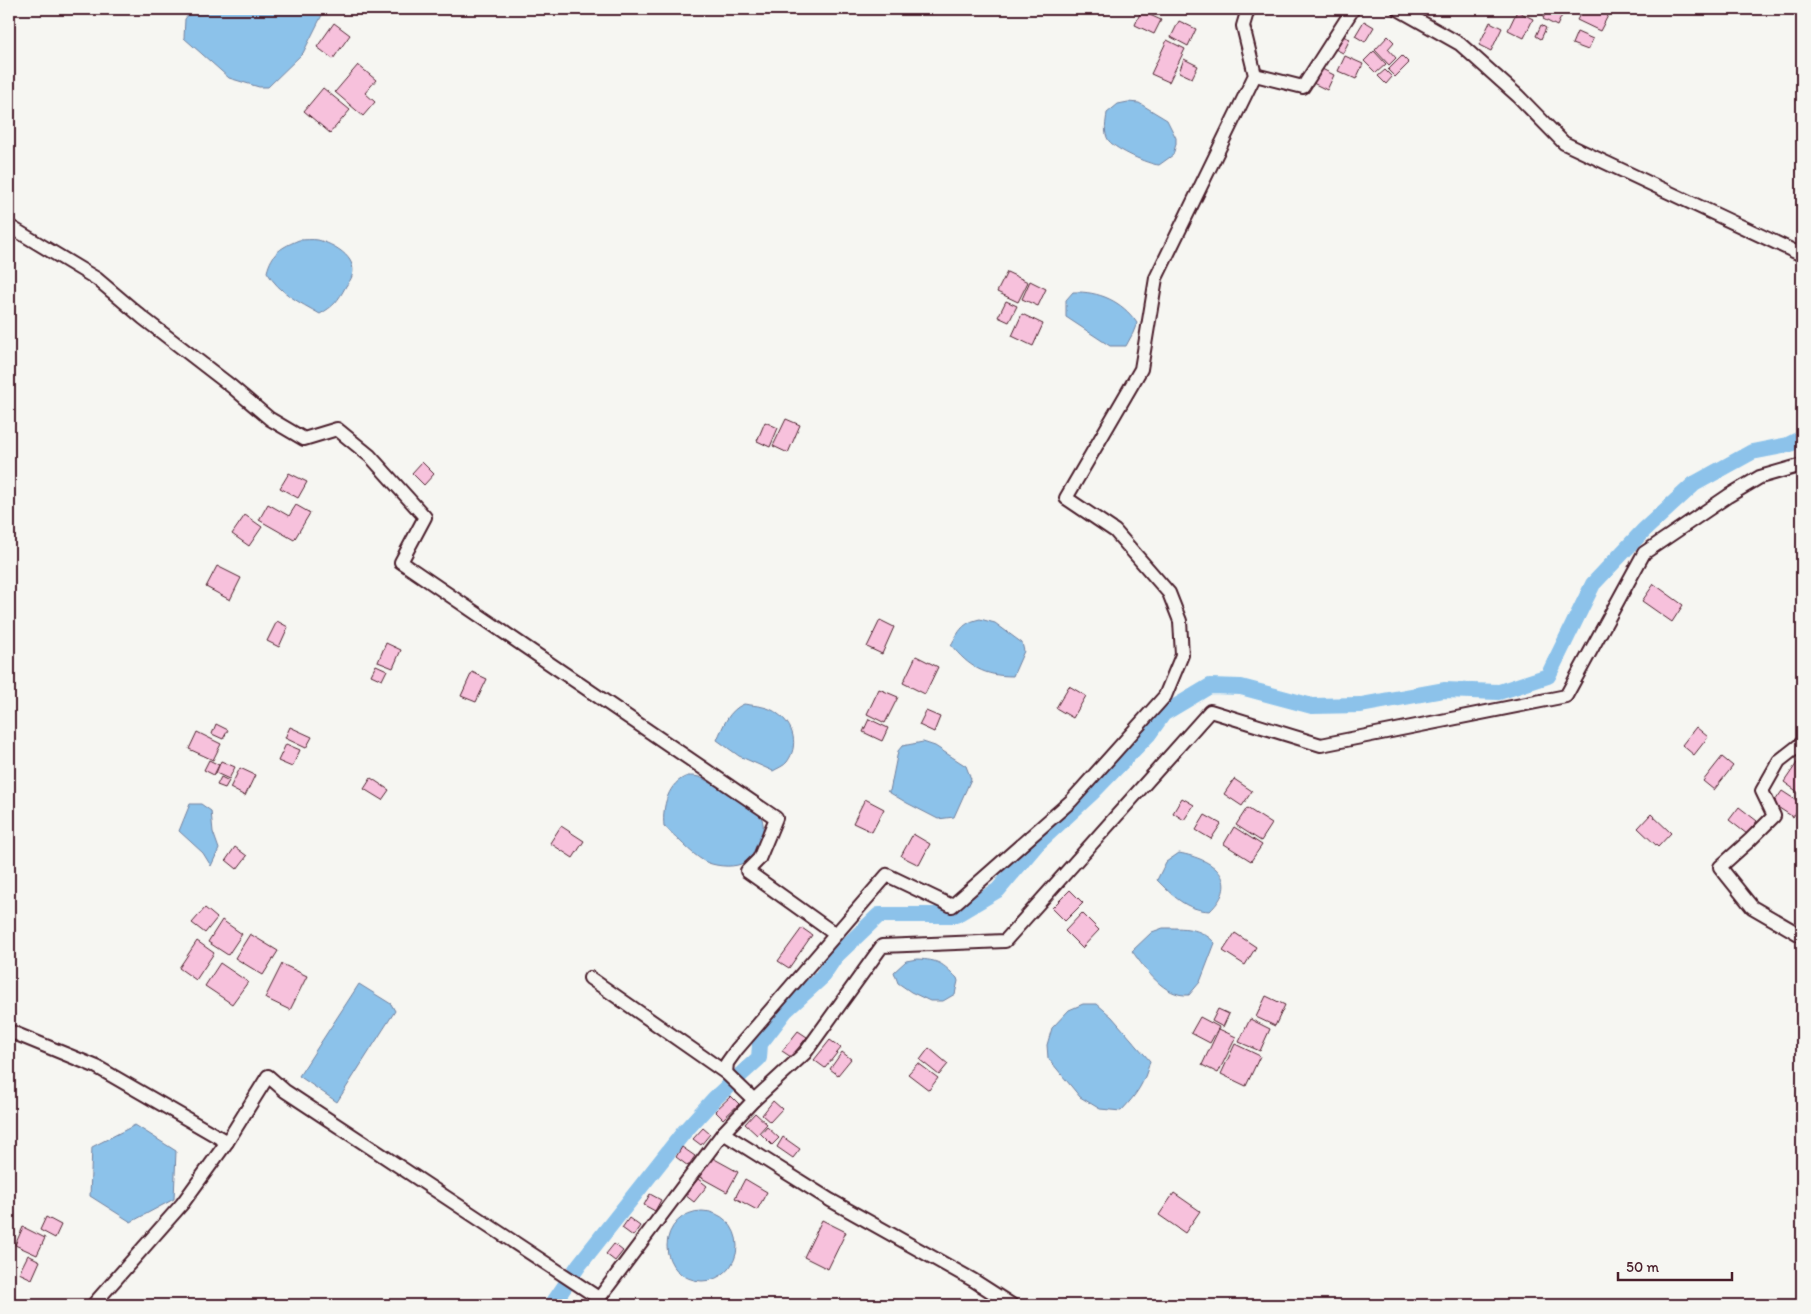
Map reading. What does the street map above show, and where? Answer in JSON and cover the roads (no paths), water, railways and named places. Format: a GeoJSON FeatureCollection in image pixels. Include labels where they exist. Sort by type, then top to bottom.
{"type":"FeatureCollection","features":[{"type":"Feature","properties":{"kind":"street"},"geometry":{"type":"LineString","coordinates":[[726,1073],[727,1063],[737,1048],[887,875],[952,906],[1070,800],[1166,696],[1182,655],[1180,621],[1169,593],[1115,531],[1066,498],[1142,370],[1156,278],[1255,75],[1243,26],[1248,9]]}},
{"type":"Feature","properties":{"kind":"street"},"geometry":{"type":"LineString","coordinates":[[1255,75],[1303,87],[1354,9]]}},
{"type":"Feature","properties":{"kind":"street"},"geometry":{"type":"LineString","coordinates":[[1398,9],[1460,44],[1518,96],[1564,143],[1802,255]]}},
{"type":"Feature","properties":{"kind":"street"},"geometry":{"type":"LineString","coordinates":[[9,226],[97,279],[142,318],[218,375],[270,419],[304,439],[337,429],[370,456],[425,517],[401,562],[776,818],[759,859],[747,871],[835,934]]}},
{"type":"Feature","properties":{"kind":"street"},"geometry":{"type":"LineString","coordinates":[[93,1305],[182,1204],[227,1142],[268,1076],[285,1091],[597,1302],[723,1133],[753,1098],[805,1053],[882,946],[1004,941],[1210,711],[1321,745],[1566,696],[1644,553],[1734,492],[1760,477],[1802,465]]}},
{"type":"Feature","properties":{"kind":"street"},"geometry":{"type":"LineString","coordinates":[[1802,743],[1779,761],[1762,791],[1774,816],[1720,867],[1752,907],[1802,936]]}},
{"type":"Feature","properties":{"kind":"street"},"geometry":{"type":"LineString","coordinates":[[590,978],[726,1073],[753,1098]]}},
{"type":"Feature","properties":{"kind":"street"},"geometry":{"type":"LineString","coordinates":[[9,1031],[97,1067],[227,1142]]}},
{"type":"Feature","properties":{"kind":"street"},"geometry":{"type":"LineString","coordinates":[[723,1133],[830,1200],[973,1280],[1012,1305]]}},
{"type":"Feature","properties":{"kind":"water"},"geometry":{"type":"Polygon","coordinates":[[[193,9],[325,9],[303,53],[268,87],[259,87],[229,78],[184,38],[185,19],[193,9]]]}},
{"type":"Feature","properties":{"kind":"water"},"geometry":{"type":"Polygon","coordinates":[[[1128,102],[1139,103],[1167,120],[1176,138],[1173,155],[1159,165],[1125,152],[1113,145],[1107,138],[1105,127],[1107,113],[1118,104],[1128,102]]]}},
{"type":"Feature","properties":{"kind":"water"},"geometry":{"type":"Polygon","coordinates":[[[299,240],[318,240],[337,248],[348,257],[353,269],[352,276],[341,296],[320,314],[297,301],[277,286],[267,272],[278,251],[299,240]]]}},
{"type":"Feature","properties":{"kind":"water"},"geometry":{"type":"Polygon","coordinates":[[[1073,292],[1092,293],[1109,299],[1131,315],[1137,323],[1126,346],[1110,346],[1066,317],[1066,300],[1073,292]]]}},
{"type":"Feature","properties":{"kind":"water"},"geometry":{"type":"Polygon","coordinates":[[[980,619],[995,623],[1022,643],[1024,651],[1013,676],[1003,676],[978,669],[964,659],[951,645],[965,625],[980,619]]]}},
{"type":"Feature","properties":{"kind":"water"},"geometry":{"type":"Polygon","coordinates":[[[744,704],[771,709],[788,724],[794,743],[791,756],[783,766],[773,771],[739,756],[717,740],[730,714],[744,704]]]}},
{"type":"Feature","properties":{"kind":"water"},"geometry":{"type":"Polygon","coordinates":[[[923,742],[935,746],[966,766],[971,779],[954,817],[938,819],[887,791],[890,791],[898,751],[902,746],[923,742]]]}},
{"type":"Feature","properties":{"kind":"water"},"geometry":{"type":"Polygon","coordinates":[[[688,776],[699,777],[712,784],[743,803],[762,819],[762,838],[756,851],[746,861],[732,866],[708,863],[694,854],[664,826],[665,803],[671,789],[681,779],[688,776]]]}},
{"type":"Feature","properties":{"kind":"water"},"geometry":{"type":"Polygon","coordinates":[[[190,804],[201,804],[211,811],[213,832],[219,849],[211,866],[203,853],[179,831],[190,804]]]}},
{"type":"Feature","properties":{"kind":"water"},"geometry":{"type":"Polygon","coordinates":[[[1179,853],[1203,860],[1219,873],[1223,881],[1223,890],[1219,900],[1210,911],[1194,908],[1180,901],[1157,880],[1166,862],[1179,853]]]}},
{"type":"Feature","properties":{"kind":"water"},"geometry":{"type":"Polygon","coordinates":[[[1163,928],[1191,929],[1204,934],[1215,943],[1200,982],[1189,995],[1172,992],[1156,981],[1132,951],[1152,932],[1163,928]]]}},
{"type":"Feature","properties":{"kind":"water"},"geometry":{"type":"Polygon","coordinates":[[[917,959],[935,961],[948,969],[958,981],[955,994],[943,1001],[930,1001],[898,983],[894,972],[906,961],[917,959]]]}},
{"type":"Feature","properties":{"kind":"water"},"geometry":{"type":"Polygon","coordinates":[[[359,984],[391,1004],[395,1011],[337,1102],[299,1076],[359,984]]]}},
{"type":"Feature","properties":{"kind":"water"},"geometry":{"type":"Polygon","coordinates":[[[1083,1004],[1097,1004],[1112,1017],[1150,1061],[1139,1088],[1121,1111],[1100,1109],[1080,1097],[1048,1058],[1047,1045],[1052,1028],[1069,1010],[1083,1004]]]}},
{"type":"Feature","properties":{"kind":"water"},"geometry":{"type":"Polygon","coordinates":[[[135,1125],[176,1151],[174,1199],[131,1222],[90,1196],[92,1147],[135,1125]]]}},
{"type":"Feature","properties":{"kind":"water"},"geometry":{"type":"Polygon","coordinates":[[[709,1211],[722,1217],[731,1226],[735,1232],[737,1246],[735,1260],[727,1271],[716,1279],[695,1281],[688,1279],[677,1271],[669,1260],[667,1239],[669,1232],[677,1221],[688,1213],[709,1211]]]}},
{"type":"Feature","properties":{"kind":"waterway"},"geometry":{"type":"LineString","coordinates":[[552,1305],[579,1265],[684,1132],[715,1098],[759,1058],[760,1044],[786,1010],[821,978],[835,957],[879,915],[956,915],[998,890],[1036,845],[1092,793],[1148,735],[1163,714],[1210,686],[1241,687],[1312,706],[1361,705],[1444,690],[1499,692],[1548,676],[1593,584],[1643,531],[1694,484],[1752,452],[1788,445],[1802,438]]}}]}
